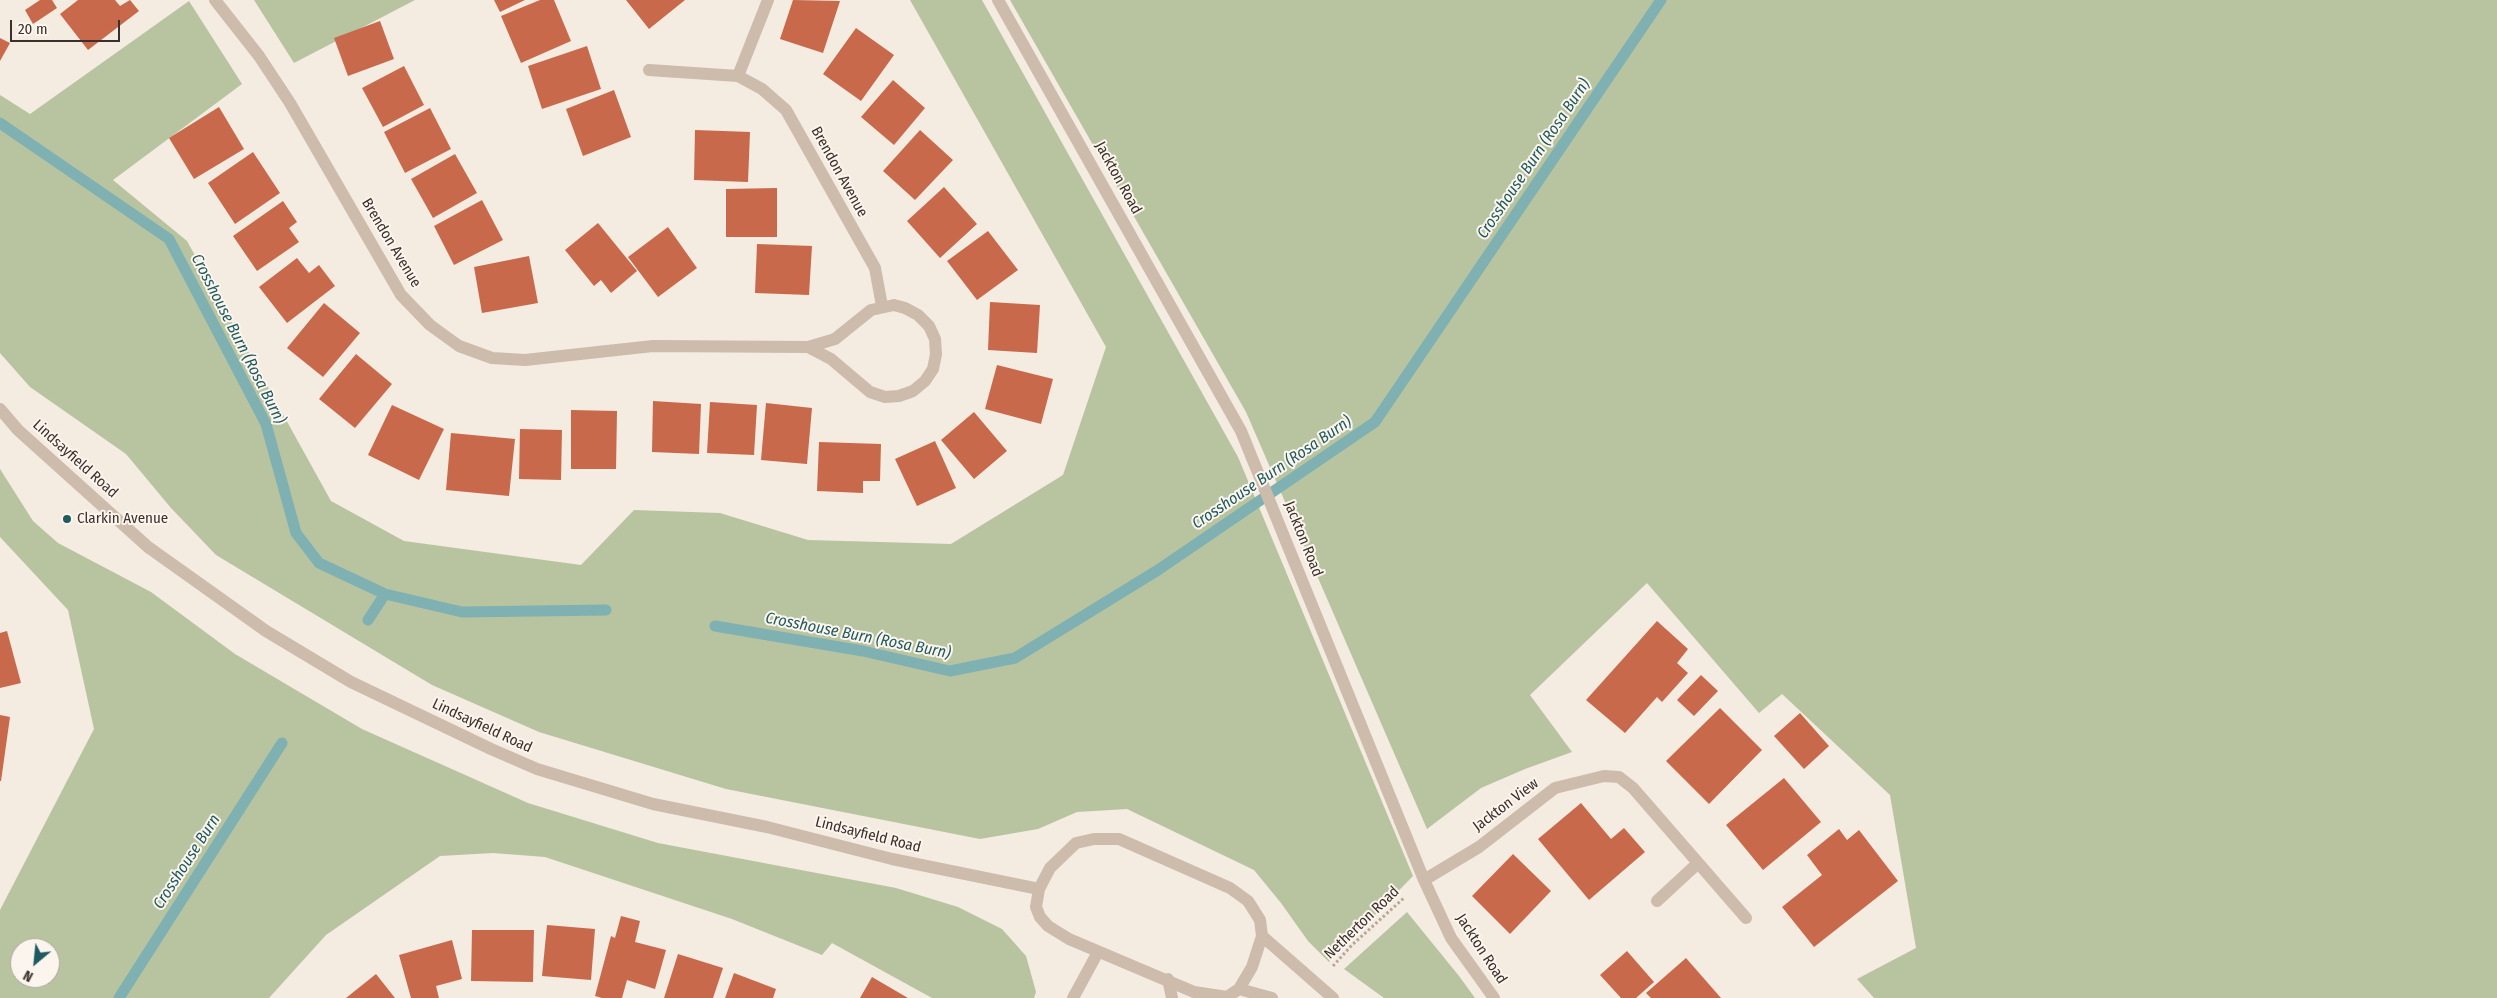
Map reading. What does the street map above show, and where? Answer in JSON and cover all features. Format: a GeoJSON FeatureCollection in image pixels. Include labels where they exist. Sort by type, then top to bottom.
{"type":"FeatureCollection","features":[{"type":"Feature","properties":{"kind":"street","name":"Brendon Avenue"},"geometry":{"type":"LineString","coordinates":[[215,0],[259,56],[290,103],[401,294],[430,325],[459,346],[492,358],[525,360],[653,346],[808,347],[835,340],[861,315],[882,306],[905,308],[918,315],[929,326],[935,339],[936,354],[933,369],[925,381],[914,391],[900,396],[885,396],[870,392],[831,359],[808,347]]}},
{"type":"Feature","properties":{"kind":"street"},"geometry":{"type":"LineString","coordinates":[[738,76],[768,0]]}},
{"type":"Feature","properties":{"kind":"street","name":"Jackton Road"},"geometry":{"type":"LineString","coordinates":[[998,0],[1241,431],[1424,880],[1451,938],[1494,998]]}},
{"type":"Feature","properties":{"kind":"street","name":"Brendon Avenue"},"geometry":{"type":"LineString","coordinates":[[649,70],[738,76],[762,89],[786,110],[875,268],[882,306]]}},
{"type":"Feature","properties":{"kind":"street","name":"Lindsayfield Road"},"geometry":{"type":"LineString","coordinates":[[0,409],[18,430],[148,547],[266,631],[351,682],[491,749],[537,769],[653,804],[767,827],[892,859],[1039,890]]}},
{"type":"Feature","properties":{"kind":"street","name":"Jackton View"},"geometry":{"type":"LineString","coordinates":[[1424,880],[1479,846],[1555,788],[1604,776],[1619,777],[1633,788],[1697,864],[1746,918]]}},
{"type":"Feature","properties":{"kind":"street"},"geometry":{"type":"LineString","coordinates":[[1094,839],[1119,839],[1230,888],[1248,901],[1260,920],[1262,936],[1252,967],[1239,989],[1227,997],[1194,992],[1168,979],[1069,939],[1048,926],[1040,917],[1036,907],[1039,890],[1050,868],[1076,843],[1094,839]]}},
{"type":"Feature","properties":{"kind":"street"},"geometry":{"type":"LineString","coordinates":[[1657,901],[1697,864]]}},
{"type":"Feature","properties":{"kind":"street"},"geometry":{"type":"LineString","coordinates":[[1262,936],[1333,998]]}},
{"type":"Feature","properties":{"kind":"street"},"geometry":{"type":"LineString","coordinates":[[1073,998],[1098,952]]}},
{"type":"Feature","properties":{"kind":"street"},"geometry":{"type":"LineString","coordinates":[[1168,979],[1172,998]]}},
{"type":"Feature","properties":{"kind":"street"},"geometry":{"type":"LineString","coordinates":[[1239,989],[1272,998]]}},
{"type":"Feature","properties":{"kind":"path","name":"Netherton Road"},"geometry":{"type":"LineString","coordinates":[[1317,984],[1352,945],[1424,880]]}},
{"type":"Feature","properties":{"kind":"green space"},"geometry":{"type":"Polygon","coordinates":[[[254,0],[415,0],[294,63],[254,0]]]}},
{"type":"Feature","properties":{"kind":"green space"},"geometry":{"type":"Polygon","coordinates":[[[910,0],[982,0],[1238,457],[1413,876],[1329,962],[1308,941],[1281,903],[1254,870],[1127,809],[1077,812],[1038,829],[980,839],[726,789],[539,732],[432,685],[216,555],[171,508],[126,454],[30,387],[0,353],[0,95],[30,114],[189,1],[242,84],[113,180],[187,241],[331,501],[404,541],[581,565],[634,510],[720,513],[808,540],[951,544],[1063,475],[1106,347],[910,0]]]}},
{"type":"Feature","properties":{"kind":"green space"},"geometry":{"type":"Polygon","coordinates":[[[1010,0],[2497,0],[2497,998],[1874,998],[1857,979],[1916,948],[1890,795],[1782,694],[1759,713],[1647,583],[1530,695],[1572,752],[1481,788],[1427,829],[1246,412],[1010,0]]]}},
{"type":"Feature","properties":{"kind":"green space"},"geometry":{"type":"Polygon","coordinates":[[[0,469],[33,521],[58,543],[151,592],[235,654],[362,729],[528,803],[658,843],[896,888],[958,907],[1002,929],[1026,956],[1036,992],[1034,998],[932,998],[832,943],[822,955],[732,919],[545,857],[493,853],[440,856],[326,935],[269,998],[0,998],[0,910],[94,729],[68,610],[0,537],[0,469]]]}},
{"type":"Feature","properties":{"kind":"green space"},"geometry":{"type":"Polygon","coordinates":[[[1407,912],[1475,998],[1384,998],[1344,969],[1407,912]]]}},
{"type":"Feature","properties":{"kind":"building"},"geometry":{"type":"Polygon","coordinates":[[[40,0],[52,0],[57,8],[33,24],[25,10],[40,0]]]}},
{"type":"Feature","properties":{"kind":"building"},"geometry":{"type":"Polygon","coordinates":[[[78,0],[115,0],[120,6],[130,0],[139,11],[88,50],[60,14],[78,0]]]}},
{"type":"Feature","properties":{"kind":"building"},"geometry":{"type":"Polygon","coordinates":[[[494,0],[525,0],[500,12],[494,0]]]}},
{"type":"Feature","properties":{"kind":"building"},"geometry":{"type":"Polygon","coordinates":[[[540,0],[554,0],[571,41],[521,63],[501,16],[540,0]]]}},
{"type":"Feature","properties":{"kind":"building"},"geometry":{"type":"Polygon","coordinates":[[[626,0],[685,0],[649,29],[626,0]]]}},
{"type":"Feature","properties":{"kind":"building"},"geometry":{"type":"Polygon","coordinates":[[[793,0],[840,1],[823,53],[780,39],[793,0]]]}},
{"type":"Feature","properties":{"kind":"building"},"geometry":{"type":"Polygon","coordinates":[[[380,21],[394,59],[348,76],[334,38],[380,21]]]}},
{"type":"Feature","properties":{"kind":"building"},"geometry":{"type":"Polygon","coordinates":[[[856,28],[894,55],[861,101],[823,74],[856,28]]]}},
{"type":"Feature","properties":{"kind":"building"},"geometry":{"type":"Polygon","coordinates":[[[0,38],[10,43],[0,61],[0,38]]]}},
{"type":"Feature","properties":{"kind":"building"},"geometry":{"type":"Polygon","coordinates":[[[587,46],[601,89],[542,109],[528,66],[587,46]]]}},
{"type":"Feature","properties":{"kind":"building"},"geometry":{"type":"Polygon","coordinates":[[[404,66],[424,105],[383,127],[362,88],[404,66]]]}},
{"type":"Feature","properties":{"kind":"building"},"geometry":{"type":"Polygon","coordinates":[[[893,80],[925,108],[894,145],[861,117],[893,80]]]}},
{"type":"Feature","properties":{"kind":"building"},"geometry":{"type":"Polygon","coordinates":[[[614,90],[631,137],[583,156],[566,109],[614,90]]]}},
{"type":"Feature","properties":{"kind":"building"},"geometry":{"type":"Polygon","coordinates":[[[219,107],[244,149],[194,179],[169,138],[219,107]]]}},
{"type":"Feature","properties":{"kind":"building"},"geometry":{"type":"Polygon","coordinates":[[[430,108],[451,149],[405,173],[384,132],[430,108]]]}},
{"type":"Feature","properties":{"kind":"building"},"geometry":{"type":"Polygon","coordinates":[[[695,130],[750,132],[748,182],[694,180],[695,130]]]}},
{"type":"Feature","properties":{"kind":"building"},"geometry":{"type":"Polygon","coordinates":[[[920,130],[953,160],[915,200],[883,171],[920,130]]]}},
{"type":"Feature","properties":{"kind":"building"},"geometry":{"type":"Polygon","coordinates":[[[253,152],[280,193],[235,224],[208,183],[253,152]]]}},
{"type":"Feature","properties":{"kind":"building"},"geometry":{"type":"Polygon","coordinates":[[[455,154],[477,193],[433,218],[411,179],[455,154]]]}},
{"type":"Feature","properties":{"kind":"building"},"geometry":{"type":"Polygon","coordinates":[[[944,187],[977,224],[940,258],[907,221],[944,187]]]}},
{"type":"Feature","properties":{"kind":"building"},"geometry":{"type":"Polygon","coordinates":[[[777,188],[777,237],[726,237],[726,189],[777,188]]]}},
{"type":"Feature","properties":{"kind":"building"},"geometry":{"type":"Polygon","coordinates":[[[482,200],[503,240],[454,265],[434,226],[482,200]]]}},
{"type":"Feature","properties":{"kind":"building"},"geometry":{"type":"Polygon","coordinates":[[[283,201],[297,222],[289,228],[299,242],[257,271],[233,236],[283,201]]]}},
{"type":"Feature","properties":{"kind":"building"},"geometry":{"type":"Polygon","coordinates":[[[598,223],[637,271],[611,293],[601,280],[594,286],[565,250],[598,223]]]}},
{"type":"Feature","properties":{"kind":"building"},"geometry":{"type":"Polygon","coordinates":[[[668,227],[697,268],[658,297],[628,257],[668,227]]]}},
{"type":"Feature","properties":{"kind":"building"},"geometry":{"type":"Polygon","coordinates":[[[988,231],[1018,270],[977,300],[947,261],[988,231]]]}},
{"type":"Feature","properties":{"kind":"building"},"geometry":{"type":"Polygon","coordinates":[[[757,244],[812,246],[809,295],[755,293],[757,244]]]}},
{"type":"Feature","properties":{"kind":"building"},"geometry":{"type":"Polygon","coordinates":[[[529,256],[538,303],[482,313],[474,267],[529,256]]]}},
{"type":"Feature","properties":{"kind":"building"},"geometry":{"type":"Polygon","coordinates":[[[297,258],[309,273],[319,265],[335,286],[287,323],[259,287],[297,258]]]}},
{"type":"Feature","properties":{"kind":"building"},"geometry":{"type":"Polygon","coordinates":[[[990,302],[1040,305],[1037,353],[988,350],[990,302]]]}},
{"type":"Feature","properties":{"kind":"building"},"geometry":{"type":"Polygon","coordinates":[[[324,303],[360,333],[323,377],[287,348],[324,303]]]}},
{"type":"Feature","properties":{"kind":"building"},"geometry":{"type":"Polygon","coordinates":[[[356,354],[392,384],[355,428],[319,399],[356,354]]]}},
{"type":"Feature","properties":{"kind":"building"},"geometry":{"type":"Polygon","coordinates":[[[997,365],[1053,379],[1041,424],[985,409],[997,365]]]}},
{"type":"Feature","properties":{"kind":"building"},"geometry":{"type":"Polygon","coordinates":[[[653,401],[701,404],[699,454],[652,452],[653,401]]]}},
{"type":"Feature","properties":{"kind":"building"},"geometry":{"type":"Polygon","coordinates":[[[710,402],[757,405],[754,455],[707,453],[710,402]]]}},
{"type":"Feature","properties":{"kind":"building"},"geometry":{"type":"Polygon","coordinates":[[[766,403],[812,408],[807,464],[761,460],[766,403]]]}},
{"type":"Feature","properties":{"kind":"building"},"geometry":{"type":"Polygon","coordinates":[[[392,405],[444,429],[419,480],[368,455],[392,405]]]}},
{"type":"Feature","properties":{"kind":"building"},"geometry":{"type":"Polygon","coordinates":[[[571,410],[617,411],[616,469],[571,469],[571,410]]]}},
{"type":"Feature","properties":{"kind":"building"},"geometry":{"type":"Polygon","coordinates":[[[974,412],[1007,451],[974,479],[941,440],[974,412]]]}},
{"type":"Feature","properties":{"kind":"building"},"geometry":{"type":"Polygon","coordinates":[[[520,429],[562,430],[561,480],[519,479],[520,429]]]}},
{"type":"Feature","properties":{"kind":"building"},"geometry":{"type":"Polygon","coordinates":[[[451,433],[515,439],[509,496],[446,490],[451,433]]]}},
{"type":"Feature","properties":{"kind":"building"},"geometry":{"type":"Polygon","coordinates":[[[935,441],[956,488],[917,506],[895,459],[935,441]]]}},
{"type":"Feature","properties":{"kind":"building"},"geometry":{"type":"Polygon","coordinates":[[[819,442],[881,444],[880,481],[863,481],[863,493],[817,491],[819,442]]]}},
{"type":"Feature","properties":{"kind":"building"},"geometry":{"type":"Polygon","coordinates":[[[1657,621],[1688,649],[1677,663],[1688,673],[1662,702],[1657,697],[1625,733],[1586,700],[1657,621]]]}},
{"type":"Feature","properties":{"kind":"building"},"geometry":{"type":"Polygon","coordinates":[[[7,631],[21,683],[0,688],[0,633],[7,631]]]}},
{"type":"Feature","properties":{"kind":"building"},"geometry":{"type":"Polygon","coordinates":[[[1701,675],[1718,691],[1694,716],[1677,700],[1701,675]]]}},
{"type":"Feature","properties":{"kind":"building"},"geometry":{"type":"Polygon","coordinates":[[[1720,708],[1762,750],[1709,804],[1666,761],[1720,708]]]}},
{"type":"Feature","properties":{"kind":"building"},"geometry":{"type":"Polygon","coordinates":[[[1800,713],[1829,746],[1804,769],[1774,736],[1800,713]]]}},
{"type":"Feature","properties":{"kind":"building"},"geometry":{"type":"Polygon","coordinates":[[[0,715],[10,717],[1,781],[0,781],[0,715]]]}},
{"type":"Feature","properties":{"kind":"building"},"geometry":{"type":"Polygon","coordinates":[[[1784,778],[1821,822],[1763,870],[1726,825],[1784,778]]]}},
{"type":"Feature","properties":{"kind":"building"},"geometry":{"type":"Polygon","coordinates":[[[1581,803],[1611,839],[1624,828],[1645,852],[1589,900],[1538,839],[1581,803]]]}},
{"type":"Feature","properties":{"kind":"building"},"geometry":{"type":"Polygon","coordinates":[[[1839,829],[1847,840],[1859,830],[1898,881],[1814,947],[1782,907],[1822,875],[1807,855],[1839,829]]]}},
{"type":"Feature","properties":{"kind":"building"},"geometry":{"type":"Polygon","coordinates":[[[1513,854],[1551,891],[1510,934],[1472,896],[1513,854]]]}},
{"type":"Feature","properties":{"kind":"building"},"geometry":{"type":"Polygon","coordinates":[[[621,916],[640,921],[635,942],[666,950],[655,989],[627,980],[622,998],[602,998],[595,996],[611,936],[615,938],[621,916]]]}},
{"type":"Feature","properties":{"kind":"building"},"geometry":{"type":"Polygon","coordinates":[[[547,925],[595,929],[591,980],[542,976],[547,925]]]}},
{"type":"Feature","properties":{"kind":"building"},"geometry":{"type":"Polygon","coordinates":[[[472,930],[534,930],[533,982],[471,981],[472,930]]]}},
{"type":"Feature","properties":{"kind":"building"},"geometry":{"type":"Polygon","coordinates":[[[452,940],[462,979],[436,986],[439,998],[411,998],[399,955],[452,940]]]}},
{"type":"Feature","properties":{"kind":"building"},"geometry":{"type":"Polygon","coordinates":[[[1627,951],[1654,982],[1636,998],[1621,998],[1600,975],[1627,951]]]}},
{"type":"Feature","properties":{"kind":"building"},"geometry":{"type":"Polygon","coordinates":[[[678,954],[723,968],[713,998],[664,998],[678,954]]]}},
{"type":"Feature","properties":{"kind":"building"},"geometry":{"type":"Polygon","coordinates":[[[1686,958],[1721,998],[1651,998],[1646,993],[1686,958]]]}},
{"type":"Feature","properties":{"kind":"building"},"geometry":{"type":"Polygon","coordinates":[[[734,973],[776,989],[773,998],[725,998],[734,973]]]}},
{"type":"Feature","properties":{"kind":"building"},"geometry":{"type":"Polygon","coordinates":[[[376,974],[395,998],[346,998],[376,974]]]}},
{"type":"Feature","properties":{"kind":"building"},"geometry":{"type":"Polygon","coordinates":[[[872,977],[908,998],[860,998],[872,977]]]}},
{"type":"Feature","properties":{"kind":"waterway","name":"Crosshouse Burn (Rosa Burn)"},"geometry":{"type":"LineString","coordinates":[[715,626],[863,651],[950,671],[1015,658],[1158,570],[1375,422],[1661,0]]}},
{"type":"Feature","properties":{"kind":"waterway","name":"Crosshouse Burn (Rosa Burn)"},"geometry":{"type":"LineString","coordinates":[[0,123],[169,239],[266,424],[296,533],[319,563],[385,594],[462,612],[606,610]]}},
{"type":"Feature","properties":{"kind":"waterway","name":"Crosshouse Burn"},"geometry":{"type":"LineString","coordinates":[[368,620],[385,594]]}},
{"type":"Feature","properties":{"kind":"waterway","name":"Crosshouse Burn"},"geometry":{"type":"LineString","coordinates":[[119,998],[282,743]]}},
{"type":"Feature","properties":{"kind":"place","name":"Clarkin Avenue"},"geometry":{"type":"Point","coordinates":[67,519]}}]}
